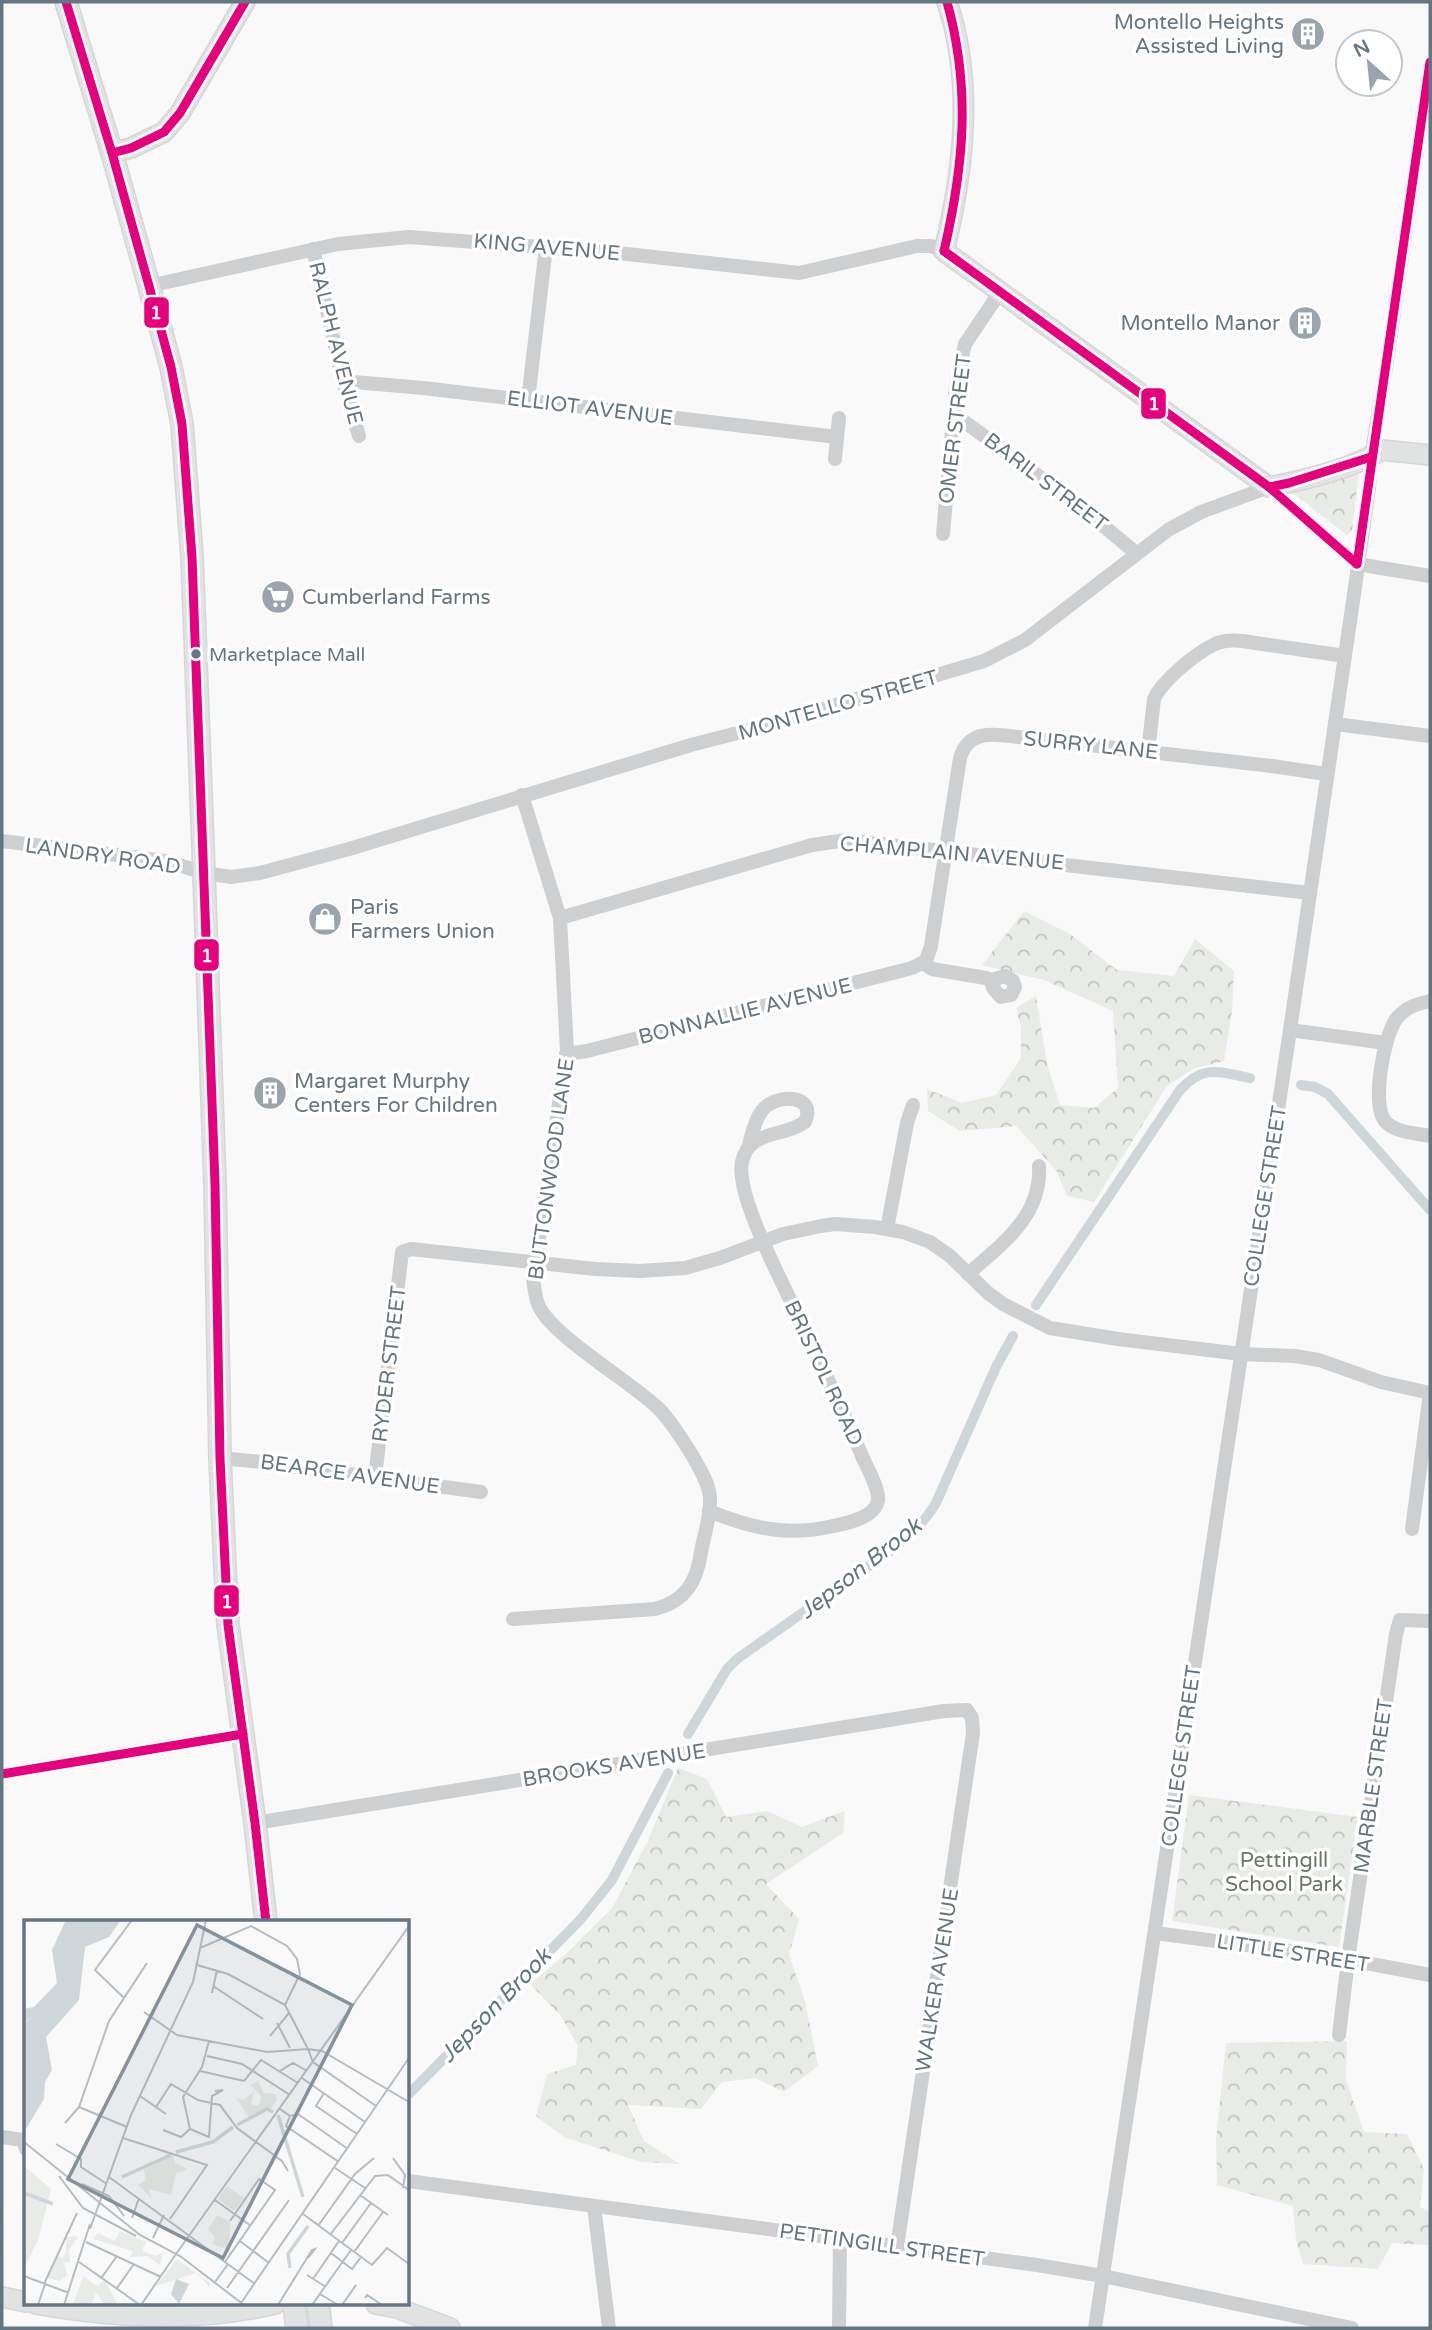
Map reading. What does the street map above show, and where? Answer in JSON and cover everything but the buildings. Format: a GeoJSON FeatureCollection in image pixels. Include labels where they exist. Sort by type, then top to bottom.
{"type":"FeatureCollection","features":[{"type":"Feature","properties":{"kind":"highway"},"geometry":{"type":"LineString","coordinates":[[66,2],[112,153],[171,367],[184,448],[192,556],[204,873],[216,1223],[220,1458],[228,1625],[266,1920]]}},
{"type":"Feature","properties":{"kind":"highway"},"geometry":{"type":"LineString","coordinates":[[294,2306],[297,2328]]}},
{"type":"Feature","properties":{"kind":"highway"},"geometry":{"type":"LineString","coordinates":[[318,2306],[321,2328]]}},
{"type":"Feature","properties":{"kind":"main road"},"geometry":{"type":"LineString","coordinates":[[112,153],[131,148],[164,132],[180,113],[245,2]]}},
{"type":"Feature","properties":{"kind":"main road"},"geometry":{"type":"LineString","coordinates":[[947,2],[957,34],[964,104],[955,200],[944,251],[1269,487]]}},
{"type":"Feature","properties":{"kind":"main road","name":"MONTELLO STREET"},"geometry":{"type":"LineString","coordinates":[[1269,487],[1371,457],[1382,450],[1430,455]]}},
{"type":"Feature","properties":{"kind":"main road"},"geometry":{"type":"LineString","coordinates":[[2,2297],[24,2302]]}},
{"type":"Feature","properties":{"kind":"main road"},"geometry":{"type":"LineString","coordinates":[[47,2306],[94,2313],[148,2316],[204,2314],[261,2306]]}},
{"type":"Feature","properties":{"kind":"main road"},"geometry":{"type":"LineString","coordinates":[[386,2306],[450,2328]]}},
{"type":"Feature","properties":{"kind":"street","name":"COLLEGE STREET"},"geometry":{"type":"LineString","coordinates":[[1095,2328],[1290,1030],[1430,62]]}},
{"type":"Feature","properties":{"kind":"street","name":"KING AVENUE"},"geometry":{"type":"LineString","coordinates":[[149,286],[313,249],[366,240],[409,237],[546,247],[799,273],[917,246],[931,246],[944,251]]}},
{"type":"Feature","properties":{"kind":"street"},"geometry":{"type":"LineString","coordinates":[[528,400],[546,247]]}},
{"type":"Feature","properties":{"kind":"street","name":"RALPH AVENUE"},"geometry":{"type":"LineString","coordinates":[[313,249],[343,382],[359,436]]}},
{"type":"Feature","properties":{"kind":"street","name":"OMER STREET"},"geometry":{"type":"LineString","coordinates":[[943,534],[962,353],[965,344],[1000,292]]}},
{"type":"Feature","properties":{"kind":"street","name":"ELLIOT AVENUE"},"geometry":{"type":"LineString","coordinates":[[343,382],[360,381],[837,437]]}},
{"type":"Feature","properties":{"kind":"street","name":"BARIL STREET"},"geometry":{"type":"LineString","coordinates":[[954,414],[1082,508],[1136,553]]}},
{"type":"Feature","properties":{"kind":"street"},"geometry":{"type":"LineString","coordinates":[[835,458],[839,418]]}},
{"type":"Feature","properties":{"kind":"street"},"geometry":{"type":"LineString","coordinates":[[1269,487],[1357,564],[1430,576]]}},
{"type":"Feature","properties":{"kind":"street","name":"MONTELLO STREET"},"geometry":{"type":"LineString","coordinates":[[204,873],[231,877],[260,873],[349,849],[984,662],[1025,640],[1168,530],[1201,512],[1269,487]]}},
{"type":"Feature","properties":{"kind":"street"},"geometry":{"type":"LineString","coordinates":[[1148,752],[1154,699],[1158,691],[1192,659],[1216,643],[1242,641],[1345,656]]}},
{"type":"Feature","properties":{"kind":"street"},"geometry":{"type":"LineString","coordinates":[[1335,724],[1430,736]]}},
{"type":"Feature","properties":{"kind":"street","name":"SURRY LANE"},"geometry":{"type":"LineString","coordinates":[[923,963],[929,958],[960,758],[965,744],[970,740],[991,735],[1326,774]]}},
{"type":"Feature","properties":{"kind":"street","name":"BUTTONWOOD LANE"},"geometry":{"type":"LineString","coordinates":[[513,1619],[655,1609],[670,1604],[686,1591],[698,1574],[710,1496],[696,1461],[671,1424],[642,1394],[559,1330],[542,1312],[534,1287],[535,1262],[566,1054],[560,918],[522,796]]}},
{"type":"Feature","properties":{"kind":"street","name":"CHAMPLAIN AVENUE"},"geometry":{"type":"LineString","coordinates":[[560,918],[812,845],[856,840],[1310,893]]}},
{"type":"Feature","properties":{"kind":"street","name":"LANDRY ROAD"},"geometry":{"type":"LineString","coordinates":[[2,841],[166,861],[204,873]]}},
{"type":"Feature","properties":{"kind":"street"},"geometry":{"type":"LineString","coordinates":[[923,963],[932,969],[991,980],[993,988],[1001,997],[1011,995],[1013,981],[1009,976],[995,979]]}},
{"type":"Feature","properties":{"kind":"street","name":"BONNALLIE AVENUE"},"geometry":{"type":"LineString","coordinates":[[566,1054],[776,1003],[923,963]]}},
{"type":"Feature","properties":{"kind":"street"},"geometry":{"type":"LineString","coordinates":[[1430,1001],[1415,1005],[1400,1015],[1392,1025],[1386,1043],[1378,1099],[1385,1122],[1396,1129],[1430,1136]]}},
{"type":"Feature","properties":{"kind":"street"},"geometry":{"type":"LineString","coordinates":[[1290,1030],[1386,1043]]}},
{"type":"Feature","properties":{"kind":"street"},"geometry":{"type":"LineString","coordinates":[[887,1230],[907,1123],[913,1105]]}},
{"type":"Feature","properties":{"kind":"street","name":"BRISTOL ROAD"},"geometry":{"type":"LineString","coordinates":[[709,1511],[752,1527],[809,1530],[860,1518],[876,1506],[878,1500],[860,1451],[754,1219],[742,1178],[742,1162],[749,1144]]}},
{"type":"Feature","properties":{"kind":"street"},"geometry":{"type":"LineString","coordinates":[[968,1274],[1020,1227],[1038,1191],[1039,1166]]}},
{"type":"Feature","properties":{"kind":"street"},"geometry":{"type":"LineString","coordinates":[[535,1262],[595,1269],[663,1270],[708,1262],[802,1230],[835,1224],[903,1232],[930,1242],[950,1256],[1003,1304],[1050,1328],[1241,1354],[1295,1356],[1319,1360],[1381,1382],[1430,1393],[1412,1529]]}},
{"type":"Feature","properties":{"kind":"street","name":"RYDER STREET"},"geometry":{"type":"LineString","coordinates":[[375,1477],[403,1251],[411,1249],[535,1262]]}},
{"type":"Feature","properties":{"kind":"street","name":"BEARCE AVENUE"},"geometry":{"type":"LineString","coordinates":[[220,1458],[481,1492]]}},
{"type":"Feature","properties":{"kind":"street","name":"MARBLE STREET"},"geometry":{"type":"LineString","coordinates":[[1339,2035],[1388,1684],[1400,1620],[1430,1621]]}},
{"type":"Feature","properties":{"kind":"street","name":"BROOKS AVENUE"},"geometry":{"type":"LineString","coordinates":[[255,1823],[944,1711],[962,1709],[971,1714]]}},
{"type":"Feature","properties":{"kind":"street","name":"WALKER AVENUE"},"geometry":{"type":"LineString","coordinates":[[898,2247],[973,1733],[971,1714]]}},
{"type":"Feature","properties":{"kind":"street"},"geometry":{"type":"LineString","coordinates":[[2,1774],[243,1734]]}},
{"type":"Feature","properties":{"kind":"street","name":"LITTLE STREET"},"geometry":{"type":"LineString","coordinates":[[1155,1933],[1348,1960],[1430,1975]]}},
{"type":"Feature","properties":{"kind":"street"},"geometry":{"type":"LineString","coordinates":[[2,2137],[23,2140],[24,2143]]}},
{"type":"Feature","properties":{"kind":"street","name":"PETTINGILL STREET"},"geometry":{"type":"LineString","coordinates":[[410,2181],[1037,2265],[1103,2276],[1352,2328]]}},
{"type":"Feature","properties":{"kind":"street"},"geometry":{"type":"LineString","coordinates":[[594,2206],[609,2328]]}},
{"type":"Feature","properties":{"kind":"street"},"geometry":{"type":"LineString","coordinates":[[839,2328],[840,2240]]}},
{"type":"Feature","properties":{"kind":"green space"},"geometry":{"type":"Polygon","coordinates":[[[1359,472],[1352,530],[1347,535],[1294,494],[1293,490],[1359,472]]]}},
{"type":"Feature","properties":{"kind":"green space"},"geometry":{"type":"Polygon","coordinates":[[[1024,911],[1070,934],[1117,970],[1174,976],[1195,939],[1234,971],[1232,1012],[1224,1061],[1195,1068],[1167,1086],[1094,1202],[1067,1196],[1056,1170],[1016,1126],[960,1131],[928,1111],[927,1089],[962,1103],[996,1095],[1021,1058],[1021,1027],[1016,1008],[1036,996],[1047,1064],[1060,1105],[1094,1108],[1118,1088],[1113,1011],[1044,980],[982,965],[1024,911]]]}},
{"type":"Feature","properties":{"kind":"green space"},"geometry":{"type":"Polygon","coordinates":[[[678,1768],[707,1779],[726,1817],[767,1811],[802,1827],[845,1811],[843,1833],[766,1884],[799,1919],[789,1955],[805,2001],[818,2066],[784,2092],[755,2078],[722,2082],[701,2109],[628,2105],[644,2141],[680,2164],[641,2162],[564,2137],[536,2116],[547,2074],[576,2065],[578,2046],[561,2016],[530,1984],[566,1954],[612,1908],[647,1843],[678,1768]]]}},
{"type":"Feature","properties":{"kind":"green space","name":"Pettingill School Park"},"geometry":{"type":"Polygon","coordinates":[[[1189,1795],[1358,1817],[1339,1947],[1172,1921],[1189,1795]]]}},
{"type":"Feature","properties":{"kind":"green space"},"geometry":{"type":"Polygon","coordinates":[[[1347,2041],[1346,2080],[1364,2132],[1407,2134],[1424,2169],[1420,2207],[1430,2212],[1430,2245],[1392,2243],[1378,2269],[1303,2264],[1296,2239],[1293,2206],[1217,2185],[1216,2139],[1226,2043],[1347,2041]]]}},
{"type":"Feature","properties":{"kind":"waterway","name":"Jepson Brook"},"geometry":{"type":"LineString","coordinates":[[1036,1305],[1180,1090],[1205,1073],[1221,1072],[1250,1078]]}},
{"type":"Feature","properties":{"kind":"waterway","name":"Jepson Brook"},"geometry":{"type":"LineString","coordinates":[[1301,1085],[1315,1087],[1328,1094],[1430,1210]]}},
{"type":"Feature","properties":{"kind":"waterway","name":"Jepson Brook"},"geometry":{"type":"LineString","coordinates":[[688,1734],[727,1669],[737,1659],[886,1554],[926,1518],[936,1503],[996,1367],[1013,1336]]}},
{"type":"Feature","properties":{"kind":"waterway","name":"Jepson Brook"},"geometry":{"type":"LineString","coordinates":[[410,2093],[581,1919],[612,1880],[668,1773]]}},
{"type":"Feature","properties":{"kind":"transit line","name":"1"},"geometry":{"type":"LineString","coordinates":[[66,2],[149,286],[171,367],[182,424],[192,557],[215,1184],[220,1458],[228,1625],[266,1920]]}},
{"type":"Feature","properties":{"kind":"transit line","name":"1"},"geometry":{"type":"LineString","coordinates":[[112,153],[131,148],[164,132],[180,113],[245,2]]}},
{"type":"Feature","properties":{"kind":"transit line","name":"1"},"geometry":{"type":"LineString","coordinates":[[944,251],[956,188],[962,127],[959,65],[947,2]]}},
{"type":"Feature","properties":{"kind":"transit line","name":"1"},"geometry":{"type":"LineString","coordinates":[[1357,564],[1430,62]]}},
{"type":"Feature","properties":{"kind":"transit line","name":"1"},"geometry":{"type":"LineString","coordinates":[[944,251],[1269,487],[1357,564]]}},
{"type":"Feature","properties":{"kind":"transit line","name":"1"},"geometry":{"type":"LineString","coordinates":[[1269,487],[1371,457]]}},
{"type":"Feature","properties":{"kind":"transit line","name":"1"},"geometry":{"type":"LineString","coordinates":[[2,1774],[243,1734]]}},
{"type":"Feature","properties":{"kind":"place","name":"Montello Heights Assisted Living"},"geometry":{"type":"Point","coordinates":[1308,34]}},
{"type":"Feature","properties":{"kind":"place","name":"Montello Manor"},"geometry":{"type":"Point","coordinates":[1305,323]}},
{"type":"Feature","properties":{"kind":"place","name":"Cumberland Farms"},"geometry":{"type":"Point","coordinates":[278,597]}},
{"type":"Feature","properties":{"kind":"place","name":"Marketplace Mall"},"geometry":{"type":"Point","coordinates":[196,654]}},
{"type":"Feature","properties":{"kind":"place","name":"Paris Farmers Union"},"geometry":{"type":"Point","coordinates":[325,919]}},
{"type":"Feature","properties":{"kind":"place","name":"Margaret Murphy Centers For Children"},"geometry":{"type":"Point","coordinates":[270,1093]}}]}
